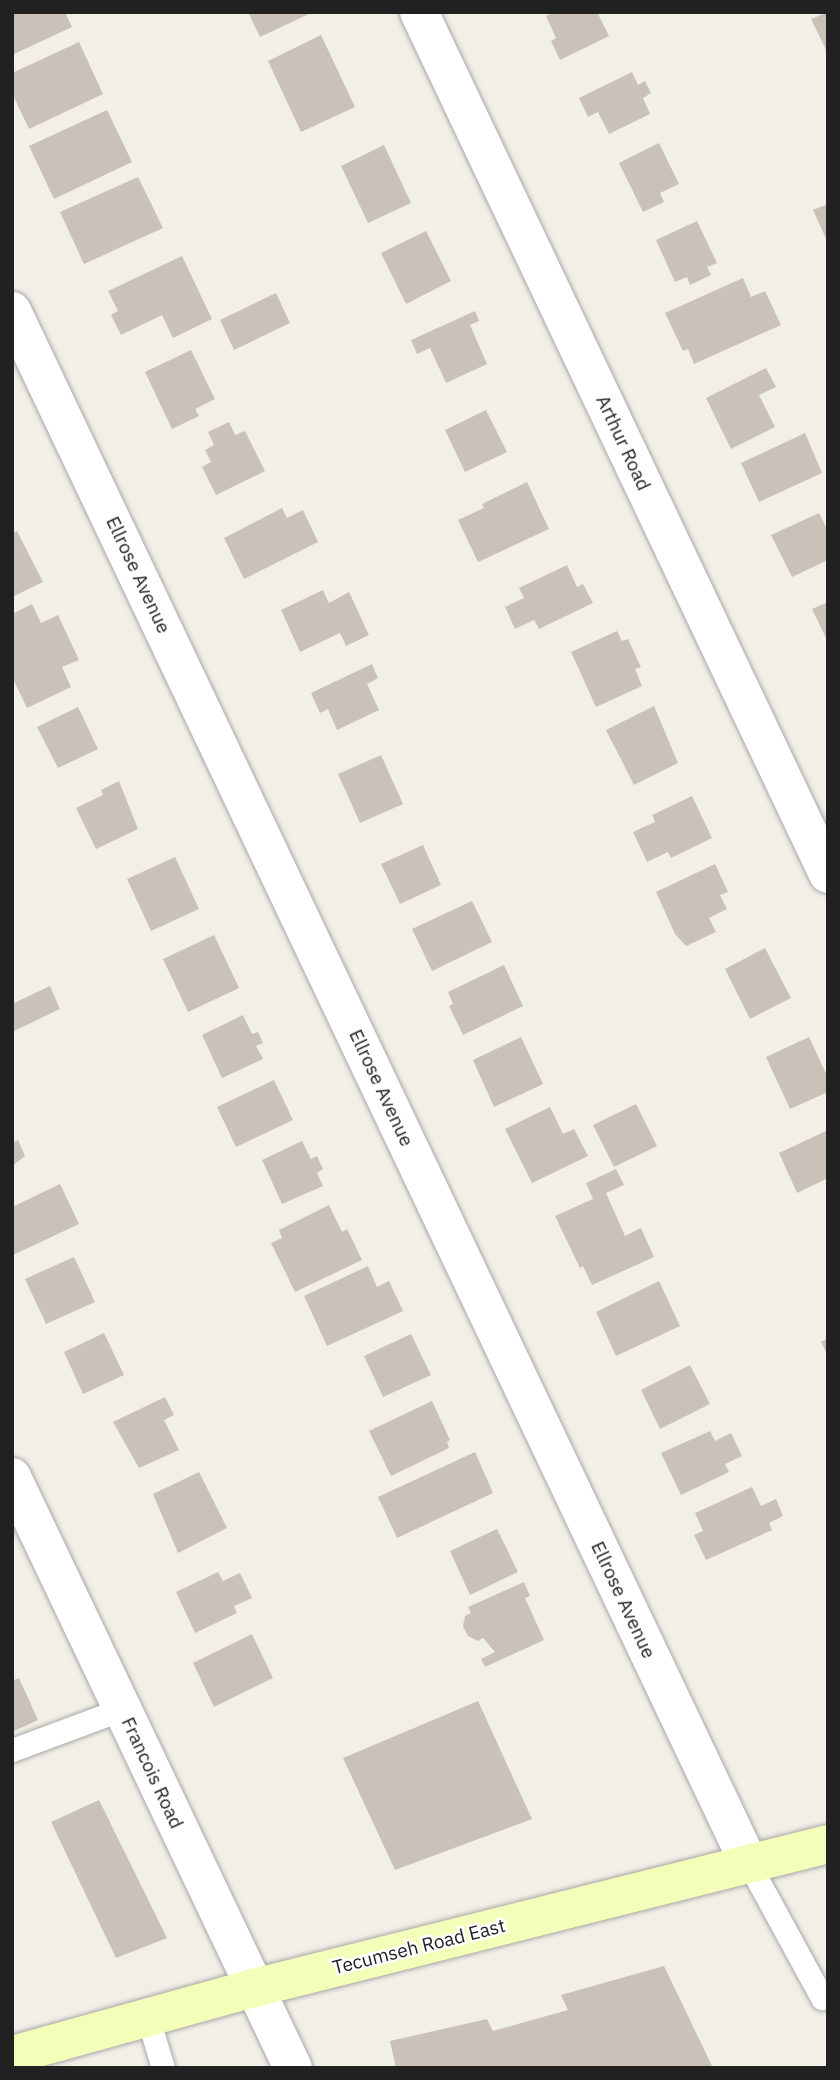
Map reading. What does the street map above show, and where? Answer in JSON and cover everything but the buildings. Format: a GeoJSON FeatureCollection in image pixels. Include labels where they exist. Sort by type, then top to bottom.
{"type":"FeatureCollection","features":[{"type":"Feature","properties":{"kind":"main road","name":"Tecumseh Road East"},"geometry":{"type":"LineString","coordinates":[[12,2054],[254,1988],[828,1844]]}},
{"type":"Feature","properties":{"kind":"street","name":"Arthur Road"},"geometry":{"type":"LineString","coordinates":[[419,12],[828,874]]}},
{"type":"Feature","properties":{"kind":"street","name":"Ellrose Avenue"},"geometry":{"type":"LineString","coordinates":[[12,311],[749,1864]]}},
{"type":"Feature","properties":{"kind":"street","name":"Francois Road"},"geometry":{"type":"LineString","coordinates":[[12,1477],[293,2068]]}},
{"type":"Feature","properties":{"kind":"lane"},"geometry":{"type":"LineString","coordinates":[[12,1750],[122,1709]]}},
{"type":"Feature","properties":{"kind":"lane"},"geometry":{"type":"LineString","coordinates":[[749,1864],[822,1998]]}},
{"type":"Feature","properties":{"kind":"lane"},"geometry":{"type":"LineString","coordinates":[[148,2018],[163,2068]]}}]}
